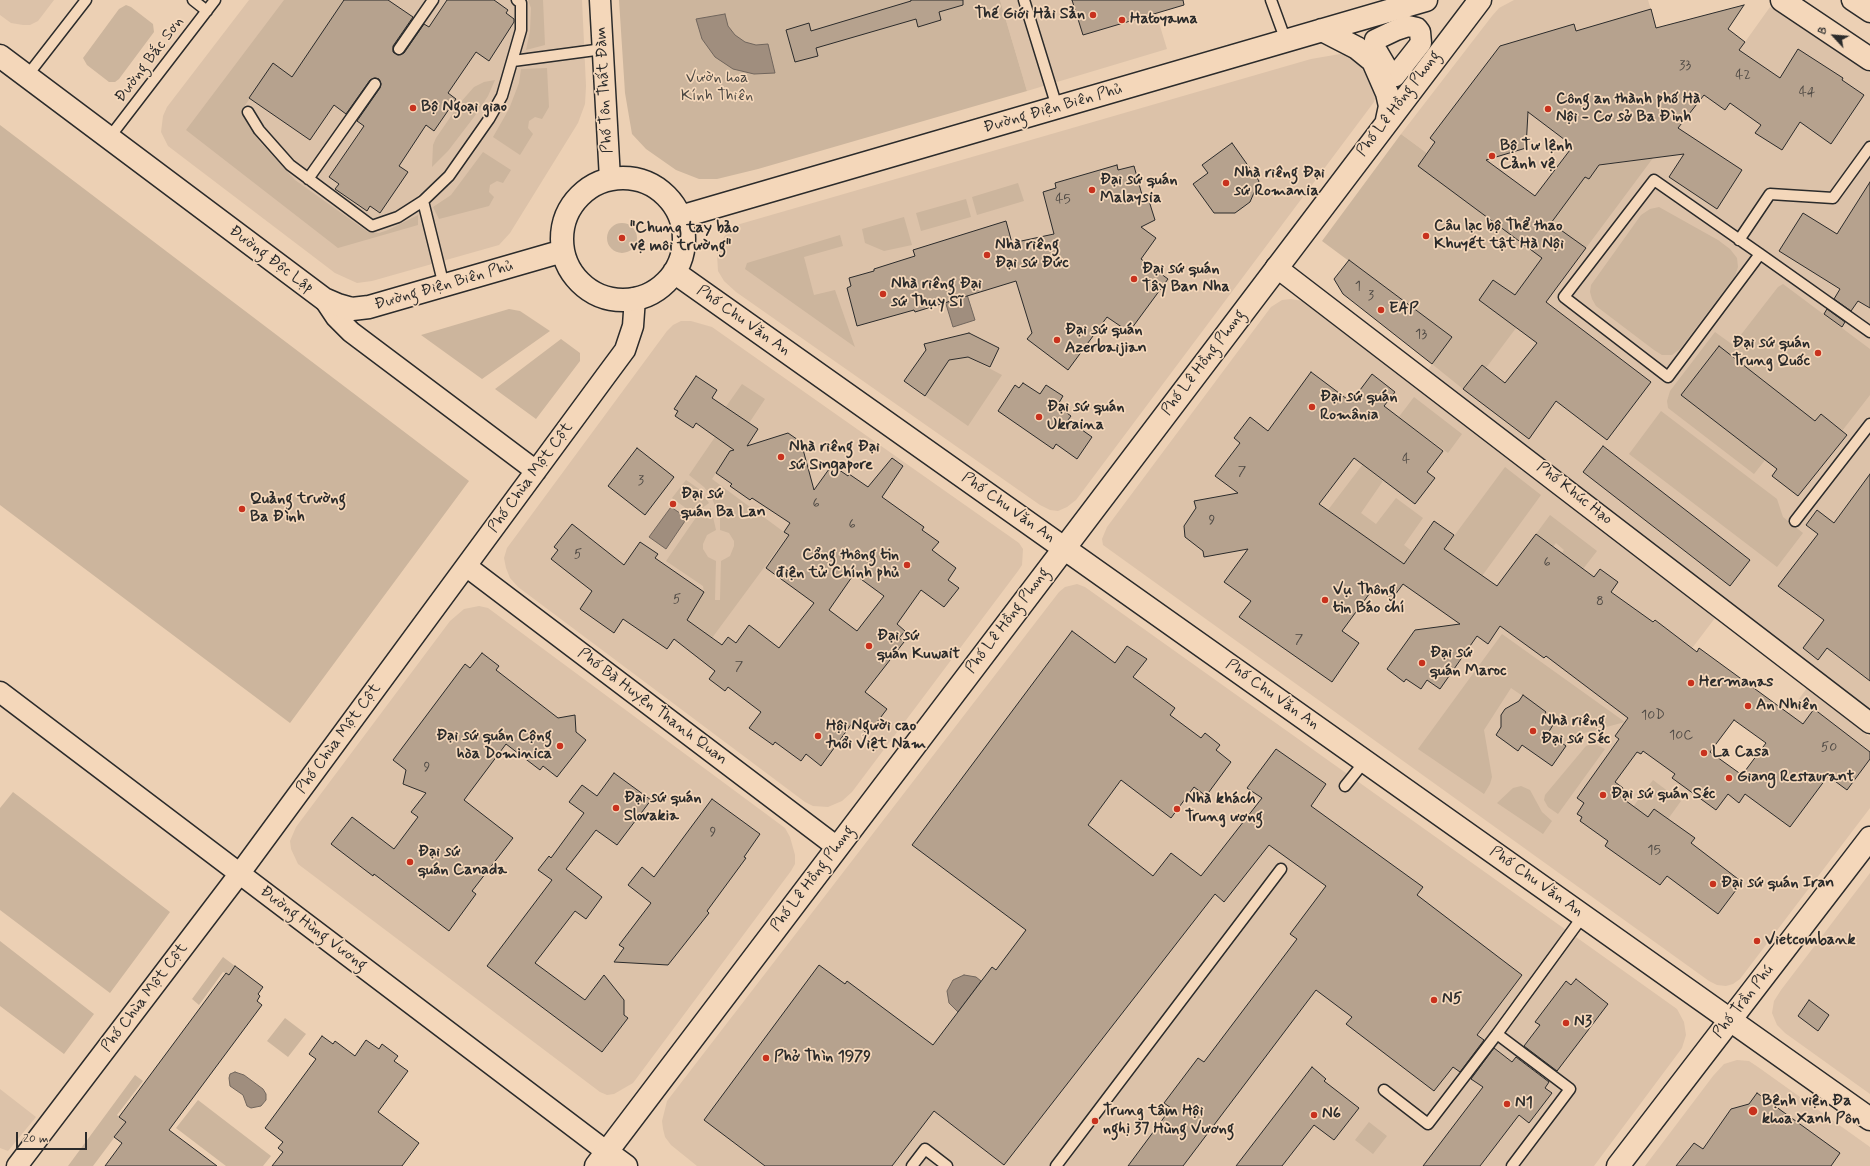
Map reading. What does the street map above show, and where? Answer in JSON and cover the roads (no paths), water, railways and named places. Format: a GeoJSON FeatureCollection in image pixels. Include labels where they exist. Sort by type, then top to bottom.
{"type":"FeatureCollection","features":[{"type":"Feature","properties":{"kind":"main road","name":"Đường Điện Biên Phủ"},"geometry":{"type":"LineString","coordinates":[[680,217],[1426,0]]}},
{"type":"Feature","properties":{"kind":"main road","name":"Phố Lê Hồng Phong"},"geometry":{"type":"LineString","coordinates":[[602,1159],[1387,120],[1480,0]]}},
{"type":"Feature","properties":{"kind":"main road"},"geometry":{"type":"LineString","coordinates":[[1782,0],[1870,59]]}},
{"type":"Feature","properties":{"kind":"main road"},"geometry":{"type":"LineString","coordinates":[[1322,30],[1357,48],[1373,61],[1387,93],[1390,106],[1387,120]]}},
{"type":"Feature","properties":{"kind":"main road","name":"Đường Độc Lập"},"geometry":{"type":"LineString","coordinates":[[0,56],[324,299]]}},
{"type":"Feature","properties":{"kind":"main road"},"geometry":{"type":"LineString","coordinates":[[625,178],[639,180],[652,185],[668,197],[680,217],[684,236],[681,255],[674,272],[663,284],[650,293],[635,298],[616,300],[598,294],[582,284],[570,269],[563,251],[562,232],[567,214],[578,198],[592,186],[610,179],[625,178]]}},
{"type":"Feature","properties":{"kind":"main road","name":"Đường Điện Biên Phủ"},"geometry":{"type":"LineString","coordinates":[[324,299],[352,309],[369,308],[563,251]]}},
{"type":"Feature","properties":{"kind":"main road","name":"Phố Chu Văn An"},"geometry":{"type":"LineString","coordinates":[[674,272],[1870,1119]]}},
{"type":"Feature","properties":{"kind":"main road","name":"Phố Trần Phú"},"geometry":{"type":"LineString","coordinates":[[1618,1166],[1870,838]]}},
{"type":"Feature","properties":{"kind":"main road","name":"Đường Hùng Vương"},"geometry":{"type":"LineString","coordinates":[[602,1159],[626,1166]]}},
{"type":"Feature","properties":{"kind":"street","name":"Phố Tôn Thất Đàm"},"geometry":{"type":"LineString","coordinates":[[600,0],[610,179]]}},
{"type":"Feature","properties":{"kind":"street"},"geometry":{"type":"LineString","coordinates":[[1852,0],[1870,12]]}},
{"type":"Feature","properties":{"kind":"street","name":"Phố Khúc Hạo"},"geometry":{"type":"LineString","coordinates":[[1276,267],[1870,723]]}},
{"type":"Feature","properties":{"kind":"street","name":"Phố Chùa Một Cột"},"geometry":{"type":"LineString","coordinates":[[16,1166],[240,874],[625,350],[633,326],[635,298]]}},
{"type":"Feature","properties":{"kind":"street","name":"Đường Độc Lập"},"geometry":{"type":"LineString","coordinates":[[324,299],[336,317],[352,332],[536,471]]}},
{"type":"Feature","properties":{"kind":"street","name":"Phố Bà Huyện Thanh Quan"},"geometry":{"type":"LineString","coordinates":[[466,566],[837,847]]}},
{"type":"Feature","properties":{"kind":"street","name":"Đường Hùng Vương"},"geometry":{"type":"LineString","coordinates":[[0,692],[240,874],[602,1159]]}},
{"type":"Feature","properties":{"kind":"lane"},"geometry":{"type":"LineString","coordinates":[[27,76],[86,0]]}},
{"type":"Feature","properties":{"kind":"lane"},"geometry":{"type":"LineString","coordinates":[[193,0],[207,11]]}},
{"type":"Feature","properties":{"kind":"lane","name":"Đường Bắc Sơn"},"geometry":{"type":"LineString","coordinates":[[109,138],[215,0]]}},
{"type":"Feature","properties":{"kind":"lane"},"geometry":{"type":"LineString","coordinates":[[399,49],[433,0]]}},
{"type":"Feature","properties":{"kind":"lane"},"geometry":{"type":"LineString","coordinates":[[248,112],[259,130],[290,165],[372,226],[398,217],[423,201],[449,176],[489,119],[502,96],[521,30],[521,3],[517,0]]}},
{"type":"Feature","properties":{"kind":"lane"},"geometry":{"type":"LineString","coordinates":[[1024,0],[1058,107]]}},
{"type":"Feature","properties":{"kind":"lane"},"geometry":{"type":"LineString","coordinates":[[1271,0],[1286,41]]}},
{"type":"Feature","properties":{"kind":"lane"},"geometry":{"type":"LineString","coordinates":[[513,61],[603,49]]}},
{"type":"Feature","properties":{"kind":"lane"},"geometry":{"type":"LineString","coordinates":[[308,179],[375,84]]}},
{"type":"Feature","properties":{"kind":"lane"},"geometry":{"type":"LineString","coordinates":[[1739,240],[1770,194],[1833,198],[1870,147]]}},
{"type":"Feature","properties":{"kind":"lane"},"geometry":{"type":"LineString","coordinates":[[1760,254],[1668,377],[1564,297],[1654,180],[1760,254],[1870,332]]}},
{"type":"Feature","properties":{"kind":"lane"},"geometry":{"type":"LineString","coordinates":[[423,201],[444,286]]}},
{"type":"Feature","properties":{"kind":"lane"},"geometry":{"type":"LineString","coordinates":[[1795,521],[1870,424]]}},
{"type":"Feature","properties":{"kind":"lane"},"geometry":{"type":"LineString","coordinates":[[1345,786],[1365,761]]}},
{"type":"Feature","properties":{"kind":"lane"},"geometry":{"type":"LineString","coordinates":[[1056,1166],[1281,869]]}},
{"type":"Feature","properties":{"kind":"lane"},"geometry":{"type":"LineString","coordinates":[[1384,1090],[1428,1124],[1497,1034],[1584,916]]}},
{"type":"Feature","properties":{"kind":"lane"},"geometry":{"type":"LineString","coordinates":[[1497,1034],[1570,1089],[1512,1166]]}},
{"type":"Feature","properties":{"kind":"lane"},"geometry":{"type":"LineString","coordinates":[[912,1166],[925,1149],[947,1166]]}},
{"type":"Feature","properties":{"kind":"place","name":"Thế Giới Hải Sản"},"geometry":{"type":"Point","coordinates":[1093,15]}},
{"type":"Feature","properties":{"kind":"place","name":"Hatoyama"},"geometry":{"type":"Point","coordinates":[1122,20]}},
{"type":"Feature","properties":{"kind":"place","name":"Bộ Ngoại giao"},"geometry":{"type":"Point","coordinates":[413,108]}},
{"type":"Feature","properties":{"kind":"place","name":"Công an thành phố Hà Nội - Cơ sở Ba Đình"},"geometry":{"type":"Point","coordinates":[1548,109]}},
{"type":"Feature","properties":{"kind":"place","name":"Bộ Tư lệnh Cảnh vệ"},"geometry":{"type":"Point","coordinates":[1492,156]}},
{"type":"Feature","properties":{"kind":"place","name":"Nhà riêng Đại sứ Romania"},"geometry":{"type":"Point","coordinates":[1226,183]}},
{"type":"Feature","properties":{"kind":"place","name":"Đại sứ quán Malaysia"},"geometry":{"type":"Point","coordinates":[1092,190]}},
{"type":"Feature","properties":{"kind":"place","name":"Câu lạc bộ Thể thao Khuyết tật Hà Nội"},"geometry":{"type":"Point","coordinates":[1426,236]}},
{"type":"Feature","properties":{"kind":"place","name":"\"Chung tay bảo vệ môi trường\""},"geometry":{"type":"Point","coordinates":[622,238]}},
{"type":"Feature","properties":{"kind":"place","name":"Nhà riêng Đại sứ Đức"},"geometry":{"type":"Point","coordinates":[987,255]}},
{"type":"Feature","properties":{"kind":"place","name":"Đại sứ quán Tây Ban Nha"},"geometry":{"type":"Point","coordinates":[1134,279]}},
{"type":"Feature","properties":{"kind":"place","name":"Nhà riêng Đại sứ Thụy Sĩ"},"geometry":{"type":"Point","coordinates":[883,294]}},
{"type":"Feature","properties":{"kind":"place","name":"EAP"},"geometry":{"type":"Point","coordinates":[1381,310]}},
{"type":"Feature","properties":{"kind":"place","name":"Đại sứ quán Azerbaijian"},"geometry":{"type":"Point","coordinates":[1057,340]}},
{"type":"Feature","properties":{"kind":"place","name":"Đại sứ quán Trung Quốc"},"geometry":{"type":"Point","coordinates":[1818,353]}},
{"type":"Feature","properties":{"kind":"place","name":"Đại sứ quán România"},"geometry":{"type":"Point","coordinates":[1312,407]}},
{"type":"Feature","properties":{"kind":"place","name":"Đại sứ quán Ukraina"},"geometry":{"type":"Point","coordinates":[1039,417]}},
{"type":"Feature","properties":{"kind":"place","name":"Nhà riêng Đại sứ Singapore"},"geometry":{"type":"Point","coordinates":[781,457]}},
{"type":"Feature","properties":{"kind":"place","name":"Đại sứ quán Ba Lan"},"geometry":{"type":"Point","coordinates":[673,504]}},
{"type":"Feature","properties":{"kind":"place","name":"Quảng trường Ba Đình"},"geometry":{"type":"Point","coordinates":[242,509]}},
{"type":"Feature","properties":{"kind":"place","name":"Cổng thông tin điện tử Chính phủ"},"geometry":{"type":"Point","coordinates":[907,565]}},
{"type":"Feature","properties":{"kind":"place","name":"Vụ Thông tin Báo chí"},"geometry":{"type":"Point","coordinates":[1325,600]}},
{"type":"Feature","properties":{"kind":"place","name":"Đại sứ quán Kuwait"},"geometry":{"type":"Point","coordinates":[869,646]}},
{"type":"Feature","properties":{"kind":"place","name":"Đại sứ quán Maroc"},"geometry":{"type":"Point","coordinates":[1422,663]}},
{"type":"Feature","properties":{"kind":"place","name":"Hermanas"},"geometry":{"type":"Point","coordinates":[1691,683]}},
{"type":"Feature","properties":{"kind":"place","name":"An Nhiên"},"geometry":{"type":"Point","coordinates":[1748,706]}},
{"type":"Feature","properties":{"kind":"place","name":"Nhà riêng Đại sứ Séc"},"geometry":{"type":"Point","coordinates":[1533,731]}},
{"type":"Feature","properties":{"kind":"place","name":"Hội Người cao tuổi Việt Nam"},"geometry":{"type":"Point","coordinates":[818,736]}},
{"type":"Feature","properties":{"kind":"place","name":"Đại sứ quán Cộng hòa Dominica"},"geometry":{"type":"Point","coordinates":[560,746]}},
{"type":"Feature","properties":{"kind":"place","name":"La Casa"},"geometry":{"type":"Point","coordinates":[1704,753]}},
{"type":"Feature","properties":{"kind":"place","name":"Giang Restaurant"},"geometry":{"type":"Point","coordinates":[1729,778]}},
{"type":"Feature","properties":{"kind":"place","name":"Đại sứ quán Séc"},"geometry":{"type":"Point","coordinates":[1603,795]}},
{"type":"Feature","properties":{"kind":"place","name":"Đại sứ quán Slovakia"},"geometry":{"type":"Point","coordinates":[616,808]}},
{"type":"Feature","properties":{"kind":"place","name":"Nhà khách Trung ương"},"geometry":{"type":"Point","coordinates":[1177,809]}},
{"type":"Feature","properties":{"kind":"place","name":"Đại sứ quán Canada"},"geometry":{"type":"Point","coordinates":[410,862]}},
{"type":"Feature","properties":{"kind":"place","name":"Đại sứ quán Iran"},"geometry":{"type":"Point","coordinates":[1713,884]}},
{"type":"Feature","properties":{"kind":"place","name":"Vietcombank"},"geometry":{"type":"Point","coordinates":[1757,941]}},
{"type":"Feature","properties":{"kind":"place","name":"N5"},"geometry":{"type":"Point","coordinates":[1434,1000]}},
{"type":"Feature","properties":{"kind":"place","name":"N3"},"geometry":{"type":"Point","coordinates":[1566,1023]}},
{"type":"Feature","properties":{"kind":"place","name":"Phở Thìn 1979"},"geometry":{"type":"Point","coordinates":[766,1058]}},
{"type":"Feature","properties":{"kind":"place","name":"N1"},"geometry":{"type":"Point","coordinates":[1507,1104]}},
{"type":"Feature","properties":{"kind":"place","name":"Bệnh viện Đa khoa Xanh Pôn"},"geometry":{"type":"Point","coordinates":[1753,1111]}},
{"type":"Feature","properties":{"kind":"place","name":"N6"},"geometry":{"type":"Point","coordinates":[1314,1115]}},
{"type":"Feature","properties":{"kind":"place","name":"Trung tâm Hội nghị 37 Hùng Vương"},"geometry":{"type":"Point","coordinates":[1095,1121]}},
{"type":"Feature","properties":{"kind":"park label","name":"Vườn hoa Kính Thiên"},"geometry":{"type":"Point","coordinates":[717,88]}}]}
